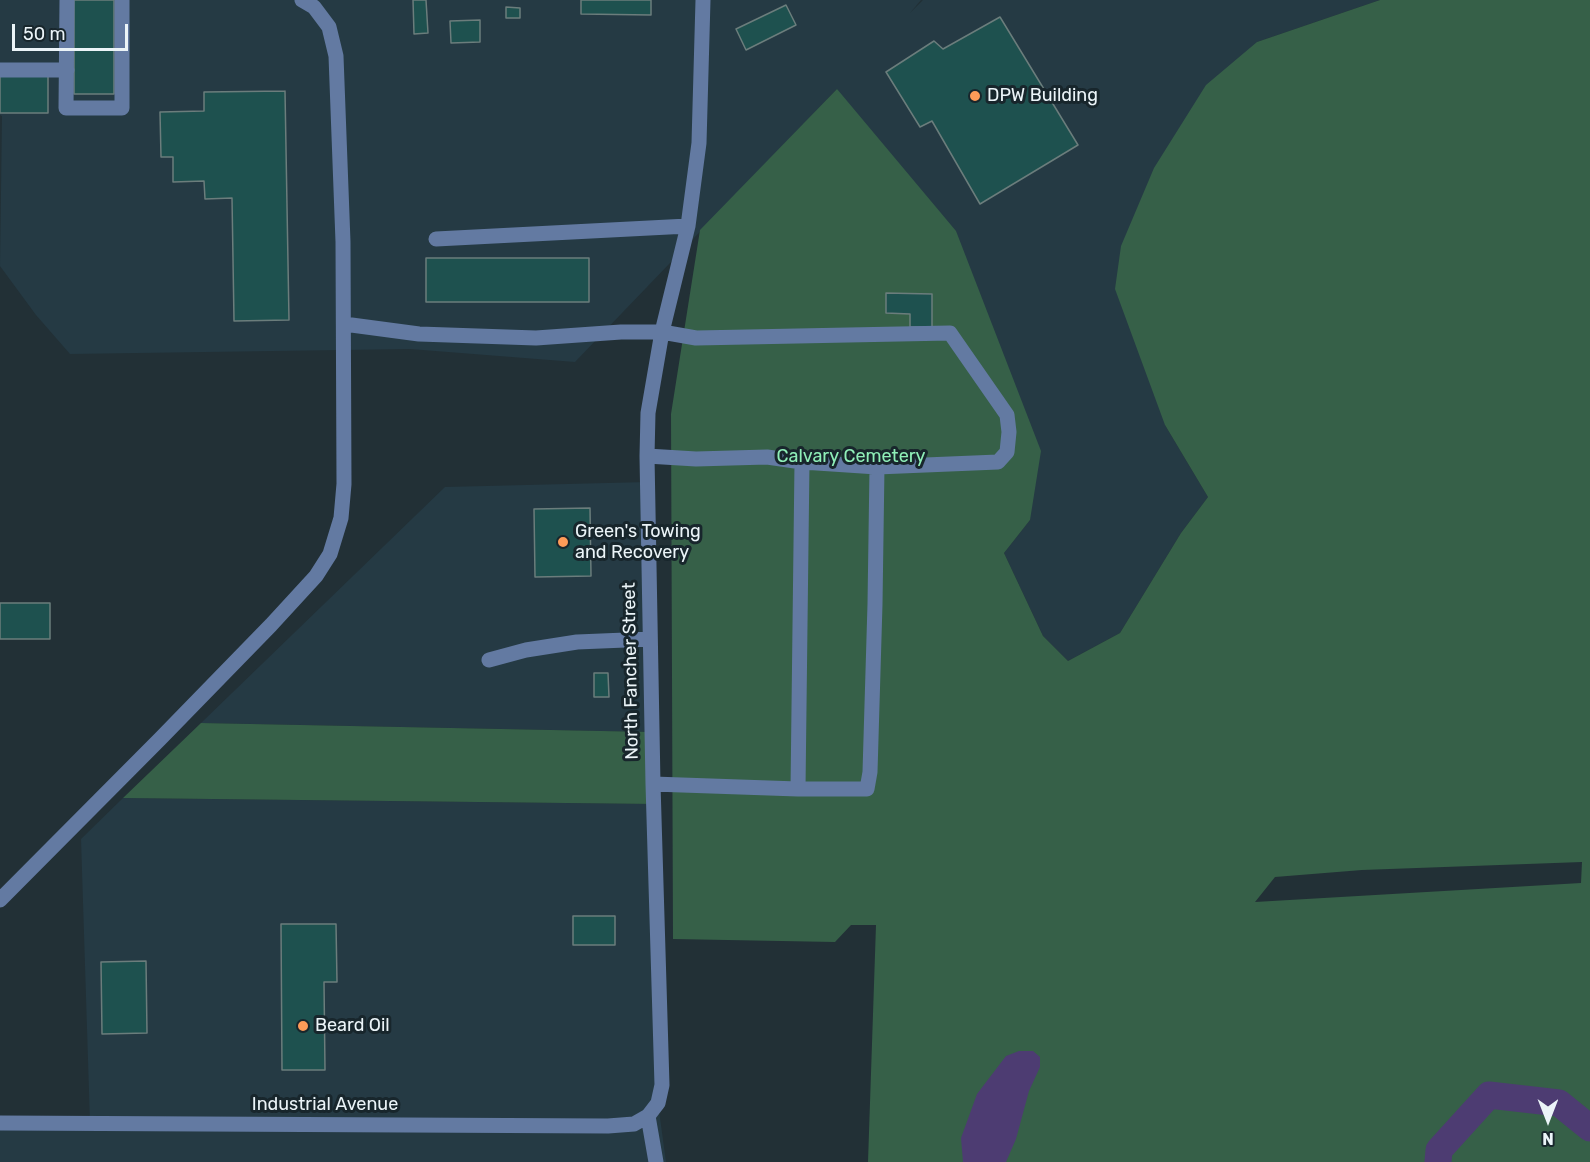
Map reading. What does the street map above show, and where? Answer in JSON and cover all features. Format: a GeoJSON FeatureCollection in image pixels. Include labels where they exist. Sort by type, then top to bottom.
{"type":"FeatureCollection","features":[{"type":"Feature","properties":{"kind":"street"},"geometry":{"type":"LineString","coordinates":[[67,0],[66,108],[122,108],[122,0]]}},
{"type":"Feature","properties":{"kind":"street"},"geometry":{"type":"LineString","coordinates":[[0,900],[263,633],[316,576],[330,554],[341,518],[344,484],[344,324],[336,56],[329,27],[314,7],[302,0]]}},
{"type":"Feature","properties":{"kind":"street","name":"North Fancher Street"},"geometry":{"type":"LineString","coordinates":[[648,1116],[658,1103],[662,1085],[653,784],[648,413],[662,332],[688,226],[699,143],[703,0]]}},
{"type":"Feature","properties":{"kind":"street"},"geometry":{"type":"LineString","coordinates":[[0,70],[67,70]]}},
{"type":"Feature","properties":{"kind":"street"},"geometry":{"type":"LineString","coordinates":[[436,239],[688,226]]}},
{"type":"Feature","properties":{"kind":"street"},"geometry":{"type":"LineString","coordinates":[[344,324],[419,334],[524,338],[621,332],[662,332],[696,338],[950,333],[1007,415],[1010,432],[1007,453],[998,462],[877,467],[766,457],[696,459],[647,456]]}},
{"type":"Feature","properties":{"kind":"street"},"geometry":{"type":"LineString","coordinates":[[798,789],[802,462]]}},
{"type":"Feature","properties":{"kind":"street"},"geometry":{"type":"LineString","coordinates":[[653,784],[867,789],[870,771],[876,604],[877,467]]}},
{"type":"Feature","properties":{"kind":"street"},"geometry":{"type":"LineString","coordinates":[[489,660],[526,650],[577,642],[650,639]]}},
{"type":"Feature","properties":{"kind":"street"},"geometry":{"type":"LineString","coordinates":[[648,1116],[656,1162]]}},
{"type":"Feature","properties":{"kind":"street","name":"Industrial Avenue"},"geometry":{"type":"LineString","coordinates":[[0,1123],[608,1126],[634,1124],[648,1116]]}},
{"type":"Feature","properties":{"kind":"shaded area"},"geometry":{"type":"Polygon","coordinates":[[[0,0],[921,0],[910,13],[923,0],[1380,0],[1257,42],[1165,425],[1208,497],[1181,533],[1120,633],[1068,661],[1043,636],[1004,553],[1030,520],[837,89],[575,362],[410,349],[70,354],[36,315],[0,266],[2,116],[0,115],[0,0]]]}},
{"type":"Feature","properties":{"kind":"shaded area"},"geometry":{"type":"Polygon","coordinates":[[[648,482],[652,732],[201,723],[445,487],[648,482]]]}},
{"type":"Feature","properties":{"kind":"shaded area"},"geometry":{"type":"Polygon","coordinates":[[[123,798],[654,804],[658,1103],[666,1162],[0,1162],[0,1123],[90,1123],[81,839],[123,798]]]}},
{"type":"Feature","properties":{"kind":"shaded area"},"geometry":{"type":"Polygon","coordinates":[[[1019,1051],[1033,1051],[1040,1057],[1040,1067],[1029,1091],[1016,1139],[1006,1162],[963,1162],[961,1138],[977,1094],[1006,1056],[1019,1051]]]}},
{"type":"Feature","properties":{"kind":"green space","name":"Calvary Cemetery"},"geometry":{"type":"Polygon","coordinates":[[[1380,0],[1590,0],[1590,1162],[868,1162],[876,925],[851,925],[835,942],[673,939],[671,414],[700,230],[837,89],[956,231],[1041,451],[1030,520],[1004,553],[1043,636],[1068,661],[1120,633],[1181,533],[1208,497],[1165,425],[1115,289],[1121,246],[1154,168],[1206,85],[1257,42],[1380,0]],[[1582,862],[1362,870],[1275,877],[1255,902],[1581,883],[1582,862]]]}},
{"type":"Feature","properties":{"kind":"green space"},"geometry":{"type":"Polygon","coordinates":[[[201,723],[652,732],[654,804],[123,798],[201,723]]]}},
{"type":"Feature","properties":{"kind":"building"},"geometry":{"type":"Polygon","coordinates":[[[74,0],[114,0],[114,94],[74,94],[74,0]]]}},
{"type":"Feature","properties":{"kind":"building"},"geometry":{"type":"Polygon","coordinates":[[[413,0],[426,0],[428,33],[414,34],[413,0]]]}},
{"type":"Feature","properties":{"kind":"building"},"geometry":{"type":"Polygon","coordinates":[[[581,0],[651,0],[651,15],[581,14],[581,0]]]}},
{"type":"Feature","properties":{"kind":"building"},"geometry":{"type":"Polygon","coordinates":[[[786,5],[796,25],[746,50],[736,29],[786,5]]]}},
{"type":"Feature","properties":{"kind":"building"},"geometry":{"type":"Polygon","coordinates":[[[506,7],[520,8],[520,18],[506,18],[506,7]]]}},
{"type":"Feature","properties":{"kind":"building","name":"DPW Building"},"geometry":{"type":"Polygon","coordinates":[[[1000,17],[1078,145],[980,204],[932,121],[920,127],[886,72],[934,41],[943,49],[1000,17]]]}},
{"type":"Feature","properties":{"kind":"building"},"geometry":{"type":"Polygon","coordinates":[[[480,20],[480,42],[451,43],[450,21],[480,20]]]}},
{"type":"Feature","properties":{"kind":"building"},"geometry":{"type":"Polygon","coordinates":[[[0,75],[48,75],[48,113],[0,113],[0,75]]]}},
{"type":"Feature","properties":{"kind":"building"},"geometry":{"type":"Polygon","coordinates":[[[285,91],[289,320],[234,321],[232,198],[205,199],[204,181],[173,182],[173,157],[161,157],[160,112],[204,111],[204,92],[285,91]]]}},
{"type":"Feature","properties":{"kind":"building"},"geometry":{"type":"Polygon","coordinates":[[[426,258],[589,258],[589,302],[426,302],[426,258]]]}},
{"type":"Feature","properties":{"kind":"building"},"geometry":{"type":"Polygon","coordinates":[[[886,293],[932,294],[932,327],[910,327],[910,314],[886,313],[886,293]]]}},
{"type":"Feature","properties":{"kind":"building","name":"Green's Towing and Recovery"},"geometry":{"type":"Polygon","coordinates":[[[590,508],[591,576],[535,577],[534,509],[590,508]]]}},
{"type":"Feature","properties":{"kind":"building"},"geometry":{"type":"Polygon","coordinates":[[[0,603],[50,603],[50,639],[0,639],[0,603]]]}},
{"type":"Feature","properties":{"kind":"building"},"geometry":{"type":"Polygon","coordinates":[[[594,673],[608,673],[609,697],[594,697],[594,673]]]}},
{"type":"Feature","properties":{"kind":"building"},"geometry":{"type":"Polygon","coordinates":[[[573,916],[615,916],[615,945],[573,945],[573,916]]]}},
{"type":"Feature","properties":{"kind":"building","name":"Beard Oil"},"geometry":{"type":"Polygon","coordinates":[[[281,924],[336,924],[337,982],[324,982],[325,1070],[282,1070],[281,924]]]}},
{"type":"Feature","properties":{"kind":"building"},"geometry":{"type":"Polygon","coordinates":[[[146,961],[147,1033],[102,1034],[101,962],[146,961]]]}},
{"type":"Feature","properties":{"kind":"waterway"},"geometry":{"type":"LineString","coordinates":[[1438,1162],[1439,1150],[1489,1095],[1559,1103],[1590,1128]]}},
{"type":"Feature","properties":{"kind":"place","name":"DPW Building"},"geometry":{"type":"Point","coordinates":[975,96]}},
{"type":"Feature","properties":{"kind":"place","name":"Green's Towing and Recovery"},"geometry":{"type":"Point","coordinates":[563,542]}},
{"type":"Feature","properties":{"kind":"place","name":"Beard Oil"},"geometry":{"type":"Point","coordinates":[303,1026]}}]}
